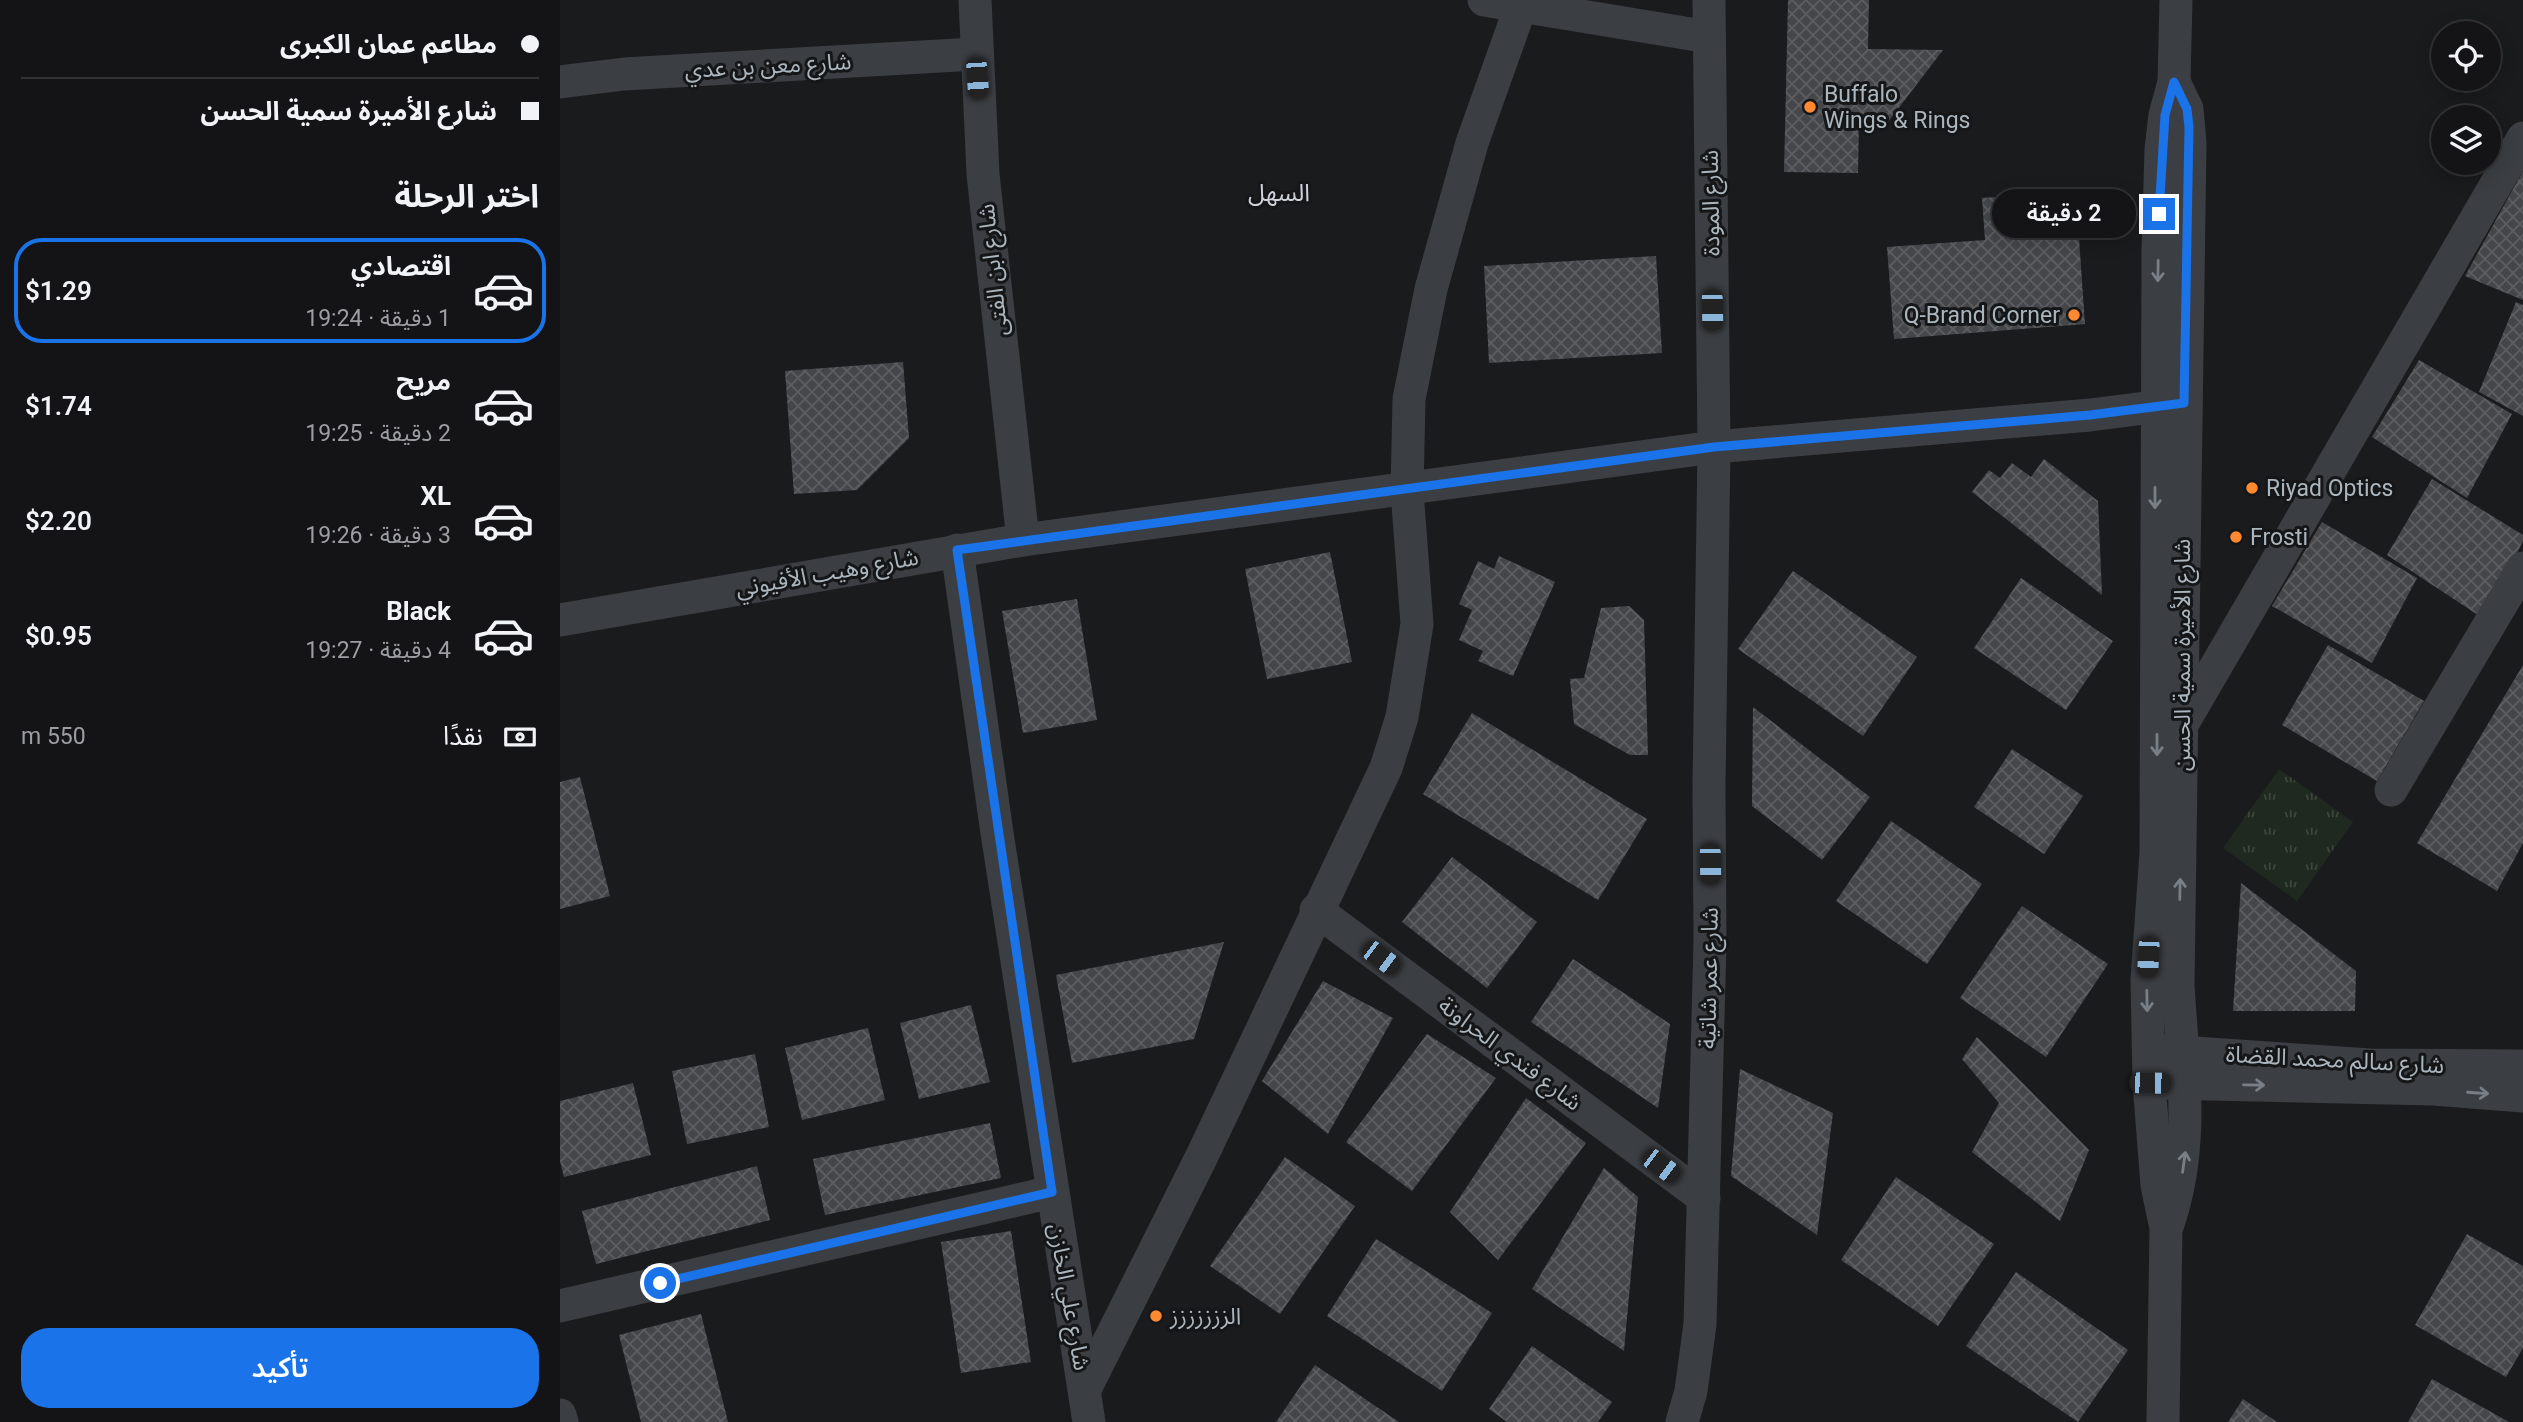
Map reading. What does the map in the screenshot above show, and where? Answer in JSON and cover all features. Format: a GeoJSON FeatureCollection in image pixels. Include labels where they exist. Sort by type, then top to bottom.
{"type":"FeatureCollection","features":[{"type":"Feature","properties":{"kind":"street","name":"شارع ابن الفتى"},"geometry":{"type":"LineString","coordinates":[[975,0],[975,54],[993,279],[1023,540]]}},
{"type":"Feature","properties":{"kind":"street"},"geometry":{"type":"LineString","coordinates":[[1484,0],[1522,2],[1709,37]]}},
{"type":"Feature","properties":{"kind":"street","name":"شارع المودة"},"geometry":{"type":"LineString","coordinates":[[1709,0],[1714,447]]}},
{"type":"Feature","properties":{"kind":"street","name":"شارع الأميرة سمية الحسن"},"geometry":{"type":"LineString","coordinates":[[2163,1422],[2166,1228],[2157,1185],[2148,1048],[2147,980],[2156,853],[2170,405],[2189,127],[2187,109],[2174,82],[2176,0]]}},
{"type":"Feature","properties":{"kind":"street"},"geometry":{"type":"LineString","coordinates":[[1085,1389],[1201,1158],[1385,768],[1405,705],[1417,624],[1407,491],[1409,399],[1431,289],[1472,143],[1522,2]]}},
{"type":"Feature","properties":{"kind":"street","name":"شارع معن بن عدي"},"geometry":{"type":"LineString","coordinates":[[560,82],[624,74],[975,54]]}},
{"type":"Feature","properties":{"kind":"street"},"geometry":{"type":"LineString","coordinates":[[2183,723],[2523,138]]}},
{"type":"Feature","properties":{"kind":"street","name":"شارع الأميرة سمية الحسن"},"geometry":{"type":"LineString","coordinates":[[2166,1228],[2179,1191],[2185,1157],[2185,1068],[2178,985],[2183,723],[2170,405]]}},
{"type":"Feature","properties":{"kind":"street","name":"شارع وهيب الأفيوني"},"geometry":{"type":"LineString","coordinates":[[560,620],[596,616],[1023,540],[1407,491],[1714,447],[2090,415],[2170,405]]}},
{"type":"Feature","properties":{"kind":"street","name":"شارع عمر شاتية"},"geometry":{"type":"LineString","coordinates":[[1682,1422],[1691,1391],[1700,1324],[1710,956],[1709,786],[1714,637],[1714,447]]}},
{"type":"Feature","properties":{"kind":"street","name":"شارع علي الخازن"},"geometry":{"type":"LineString","coordinates":[[957,550],[1052,1192],[1089,1422]]}},
{"type":"Feature","properties":{"kind":"street"},"geometry":{"type":"LineString","coordinates":[[2391,790],[2523,568]]}},
{"type":"Feature","properties":{"kind":"street","name":"شارع وهيب الأفيوني"},"geometry":{"type":"LineString","coordinates":[[560,629],[596,616]]}},
{"type":"Feature","properties":{"kind":"street","name":"شارع فندي الحراونة"},"geometry":{"type":"LineString","coordinates":[[1316,910],[1704,1198]]}},
{"type":"Feature","properties":{"kind":"street","name":"شارع سالم محمد القضاة"},"geometry":{"type":"LineString","coordinates":[[2148,1048],[2185,1068],[2523,1096]]}},
{"type":"Feature","properties":{"kind":"street","name":"شارع سالم محمد القضاة"},"geometry":{"type":"LineString","coordinates":[[2150,1083],[2185,1068],[2523,1066]]}},
{"type":"Feature","properties":{"kind":"street"},"geometry":{"type":"LineString","coordinates":[[560,1306],[1052,1192]]}},
{"type":"Feature","properties":{"kind":"street"},"geometry":{"type":"LineString","coordinates":[[560,1415],[562,1422]]}},
{"type":"Feature","properties":{"kind":"green space"},"geometry":{"type":"Polygon","coordinates":[[[2279,769],[2353,822],[2297,901],[2223,848],[2279,769]]]}},
{"type":"Feature","properties":{"kind":"building"},"geometry":{"type":"Polygon","coordinates":[[[1788,0],[1869,0],[1868,49],[1943,50],[1888,122],[1859,121],[1858,173],[1784,172],[1788,0]]]}},
{"type":"Feature","properties":{"kind":"building"},"geometry":{"type":"Polygon","coordinates":[[[2523,171],[2523,300],[2465,276],[2523,171]]]}},
{"type":"Feature","properties":{"kind":"building"},"geometry":{"type":"Polygon","coordinates":[[[2091,190],[2093,218],[2078,224],[2085,324],[1894,339],[1887,247],[1985,240],[1982,198],[2091,190]]]}},
{"type":"Feature","properties":{"kind":"building"},"geometry":{"type":"Polygon","coordinates":[[[1656,256],[1662,353],[1489,363],[1484,266],[1656,256]]]}},
{"type":"Feature","properties":{"kind":"building"},"geometry":{"type":"Polygon","coordinates":[[[2516,302],[2523,305],[2523,416],[2479,392],[2516,302]]]}},
{"type":"Feature","properties":{"kind":"building"},"geometry":{"type":"Polygon","coordinates":[[[2419,360],[2512,414],[2467,498],[2372,437],[2419,360]]]}},
{"type":"Feature","properties":{"kind":"building"},"geometry":{"type":"Polygon","coordinates":[[[903,362],[909,438],[857,490],[794,494],[785,371],[903,362]]]}},
{"type":"Feature","properties":{"kind":"building"},"geometry":{"type":"Polygon","coordinates":[[[2044,459],[2098,501],[2102,595],[1972,492],[1989,470],[2000,478],[2012,463],[2031,477],[2044,459]]]}},
{"type":"Feature","properties":{"kind":"building"},"geometry":{"type":"Polygon","coordinates":[[[2432,479],[2523,535],[2523,541],[2484,619],[2387,555],[2432,479]]]}},
{"type":"Feature","properties":{"kind":"building"},"geometry":{"type":"Polygon","coordinates":[[[2322,522],[2417,578],[2372,663],[2272,606],[2322,522]]]}},
{"type":"Feature","properties":{"kind":"building"},"geometry":{"type":"Polygon","coordinates":[[[1330,552],[1352,662],[1267,679],[1245,569],[1330,552]]]}},
{"type":"Feature","properties":{"kind":"building"},"geometry":{"type":"Polygon","coordinates":[[[1499,556],[1555,582],[1513,676],[1478,661],[1483,651],[1459,640],[1472,610],[1459,604],[1478,561],[1494,569],[1499,556]]]}},
{"type":"Feature","properties":{"kind":"building"},"geometry":{"type":"Polygon","coordinates":[[[1793,571],[1917,657],[1863,736],[1738,649],[1793,571]]]}},
{"type":"Feature","properties":{"kind":"building"},"geometry":{"type":"Polygon","coordinates":[[[2021,578],[2113,641],[2066,710],[1974,648],[2021,578]]]}},
{"type":"Feature","properties":{"kind":"building"},"geometry":{"type":"Polygon","coordinates":[[[1077,599],[1097,720],[1023,733],[1002,611],[1077,599]]]}},
{"type":"Feature","properties":{"kind":"building"},"geometry":{"type":"Polygon","coordinates":[[[1629,606],[1644,620],[1648,755],[1630,755],[1574,724],[1570,679],[1584,678],[1601,608],[1629,606]]]}},
{"type":"Feature","properties":{"kind":"building"},"geometry":{"type":"Polygon","coordinates":[[[2328,645],[2424,701],[2377,781],[2282,725],[2328,645]]]}},
{"type":"Feature","properties":{"kind":"building"},"geometry":{"type":"Polygon","coordinates":[[[2523,665],[2523,843],[2497,891],[2417,843],[2523,665]]]}},
{"type":"Feature","properties":{"kind":"building"},"geometry":{"type":"Polygon","coordinates":[[[1753,707],[1870,797],[1822,860],[1752,806],[1753,707]]]}},
{"type":"Feature","properties":{"kind":"building"},"geometry":{"type":"Polygon","coordinates":[[[1472,713],[1647,819],[1598,900],[1423,794],[1472,713]]]}},
{"type":"Feature","properties":{"kind":"building"},"geometry":{"type":"Polygon","coordinates":[[[2012,749],[2083,796],[2044,854],[1974,807],[2012,749]]]}},
{"type":"Feature","properties":{"kind":"building"},"geometry":{"type":"Polygon","coordinates":[[[580,777],[610,896],[560,909],[560,782],[580,777]]]}},
{"type":"Feature","properties":{"kind":"building"},"geometry":{"type":"Polygon","coordinates":[[[1891,821],[1982,884],[1927,964],[1836,901],[1891,821]]]}},
{"type":"Feature","properties":{"kind":"building"},"geometry":{"type":"Polygon","coordinates":[[[1452,857],[1537,922],[1487,988],[1402,922],[1452,857]]]}},
{"type":"Feature","properties":{"kind":"building"},"geometry":{"type":"Polygon","coordinates":[[[2241,883],[2356,971],[2355,1011],[2233,1011],[2241,883]]]}},
{"type":"Feature","properties":{"kind":"building"},"geometry":{"type":"Polygon","coordinates":[[[2022,906],[2108,964],[2046,1057],[1960,998],[2022,906]]]}},
{"type":"Feature","properties":{"kind":"building"},"geometry":{"type":"Polygon","coordinates":[[[1224,942],[1194,1039],[1072,1063],[1056,975],[1224,942]]]}},
{"type":"Feature","properties":{"kind":"building"},"geometry":{"type":"Polygon","coordinates":[[[1573,959],[1670,1024],[1658,1108],[1531,1022],[1573,959]]]}},
{"type":"Feature","properties":{"kind":"building"},"geometry":{"type":"Polygon","coordinates":[[[1323,981],[1393,1018],[1328,1134],[1262,1081],[1323,981]]]}},
{"type":"Feature","properties":{"kind":"building"},"geometry":{"type":"Polygon","coordinates":[[[971,1005],[990,1082],[919,1099],[900,1023],[971,1005]]]}},
{"type":"Feature","properties":{"kind":"building"},"geometry":{"type":"Polygon","coordinates":[[[868,1028],[885,1100],[802,1120],[785,1048],[868,1028]]]}},
{"type":"Feature","properties":{"kind":"building"},"geometry":{"type":"Polygon","coordinates":[[[1427,1034],[1496,1078],[1412,1191],[1346,1142],[1427,1034]]]}},
{"type":"Feature","properties":{"kind":"building"},"geometry":{"type":"Polygon","coordinates":[[[1977,1037],[2089,1150],[2060,1221],[1972,1152],[1999,1103],[1962,1059],[1977,1037]]]}},
{"type":"Feature","properties":{"kind":"building"},"geometry":{"type":"Polygon","coordinates":[[[755,1054],[769,1127],[687,1144],[672,1071],[755,1054]]]}},
{"type":"Feature","properties":{"kind":"building"},"geometry":{"type":"Polygon","coordinates":[[[1740,1069],[1833,1113],[1817,1235],[1731,1176],[1740,1069]]]}},
{"type":"Feature","properties":{"kind":"building"},"geometry":{"type":"Polygon","coordinates":[[[633,1083],[651,1155],[564,1177],[560,1161],[560,1101],[633,1083]]]}},
{"type":"Feature","properties":{"kind":"building"},"geometry":{"type":"Polygon","coordinates":[[[1526,1098],[1586,1143],[1498,1260],[1450,1212],[1526,1098]]]}},
{"type":"Feature","properties":{"kind":"building"},"geometry":{"type":"Polygon","coordinates":[[[990,1123],[1001,1178],[825,1215],[813,1159],[990,1123]]]}},
{"type":"Feature","properties":{"kind":"building"},"geometry":{"type":"Polygon","coordinates":[[[1285,1157],[1355,1206],[1280,1314],[1210,1266],[1285,1157]]]}},
{"type":"Feature","properties":{"kind":"building"},"geometry":{"type":"Polygon","coordinates":[[[757,1166],[770,1220],[596,1264],[582,1211],[757,1166]]]}},
{"type":"Feature","properties":{"kind":"building"},"geometry":{"type":"Polygon","coordinates":[[[1604,1168],[1638,1197],[1624,1351],[1532,1289],[1604,1168]]]}},
{"type":"Feature","properties":{"kind":"building"},"geometry":{"type":"Polygon","coordinates":[[[1896,1177],[1994,1244],[1938,1326],[1841,1260],[1896,1177]]]}},
{"type":"Feature","properties":{"kind":"building"},"geometry":{"type":"Polygon","coordinates":[[[1011,1231],[1031,1362],[961,1373],[941,1242],[1011,1231]]]}},
{"type":"Feature","properties":{"kind":"building"},"geometry":{"type":"Polygon","coordinates":[[[2467,1234],[2523,1266],[2523,1348],[2506,1377],[2415,1325],[2467,1234]]]}},
{"type":"Feature","properties":{"kind":"building"},"geometry":{"type":"Polygon","coordinates":[[[1376,1239],[1492,1313],[1442,1391],[1327,1316],[1376,1239]]]}},
{"type":"Feature","properties":{"kind":"building"},"geometry":{"type":"Polygon","coordinates":[[[2016,1272],[2128,1350],[2078,1422],[1966,1346],[2016,1272]]]}},
{"type":"Feature","properties":{"kind":"building"},"geometry":{"type":"Polygon","coordinates":[[[701,1314],[728,1422],[641,1422],[619,1335],[701,1314]]]}},
{"type":"Feature","properties":{"kind":"building"},"geometry":{"type":"Polygon","coordinates":[[[1532,1346],[1612,1402],[1598,1422],[1507,1422],[1489,1409],[1532,1346]]]}},
{"type":"Feature","properties":{"kind":"building"},"geometry":{"type":"Polygon","coordinates":[[[1315,1365],[1399,1422],[1276,1422],[1315,1365]]]}},
{"type":"Feature","properties":{"kind":"building"},"geometry":{"type":"Polygon","coordinates":[[[2432,1379],[2509,1422],[2408,1422],[2432,1379]]]}},
{"type":"Feature","properties":{"kind":"building"},"geometry":{"type":"Polygon","coordinates":[[[2243,1399],[2277,1422],[2228,1422],[2243,1399]]]}},
{"type":"Feature","properties":{"kind":"place","name":"Buffalo Wings & Rings"},"geometry":{"type":"Point","coordinates":[1810,107]}},
{"type":"Feature","properties":{"kind":"place","name":"Q-Brand Corner"},"geometry":{"type":"Point","coordinates":[2074,315]}},
{"type":"Feature","properties":{"kind":"place","name":"Riyad Optics"},"geometry":{"type":"Point","coordinates":[2252,488]}},
{"type":"Feature","properties":{"kind":"place","name":"Frosti"},"geometry":{"type":"Point","coordinates":[2236,537]}},
{"type":"Feature","properties":{"kind":"place","name":"الززززززز"},"geometry":{"type":"Point","coordinates":[1156,1316]}},
{"type":"Feature","properties":{"kind":"district","name":"السهل"},"geometry":{"type":"Point","coordinates":[1279,193]}},
{"type":"Feature","properties":{"kind":"route"},"geometry":{"type":"LineString","coordinates":[[660,1283],[1052,1192],[957,550],[1407,491],[1714,447],[2090,415],[2184,403],[2189,127],[2187,109],[2174,82],[2165,115],[2161,149],[2159,214]]}}]}
